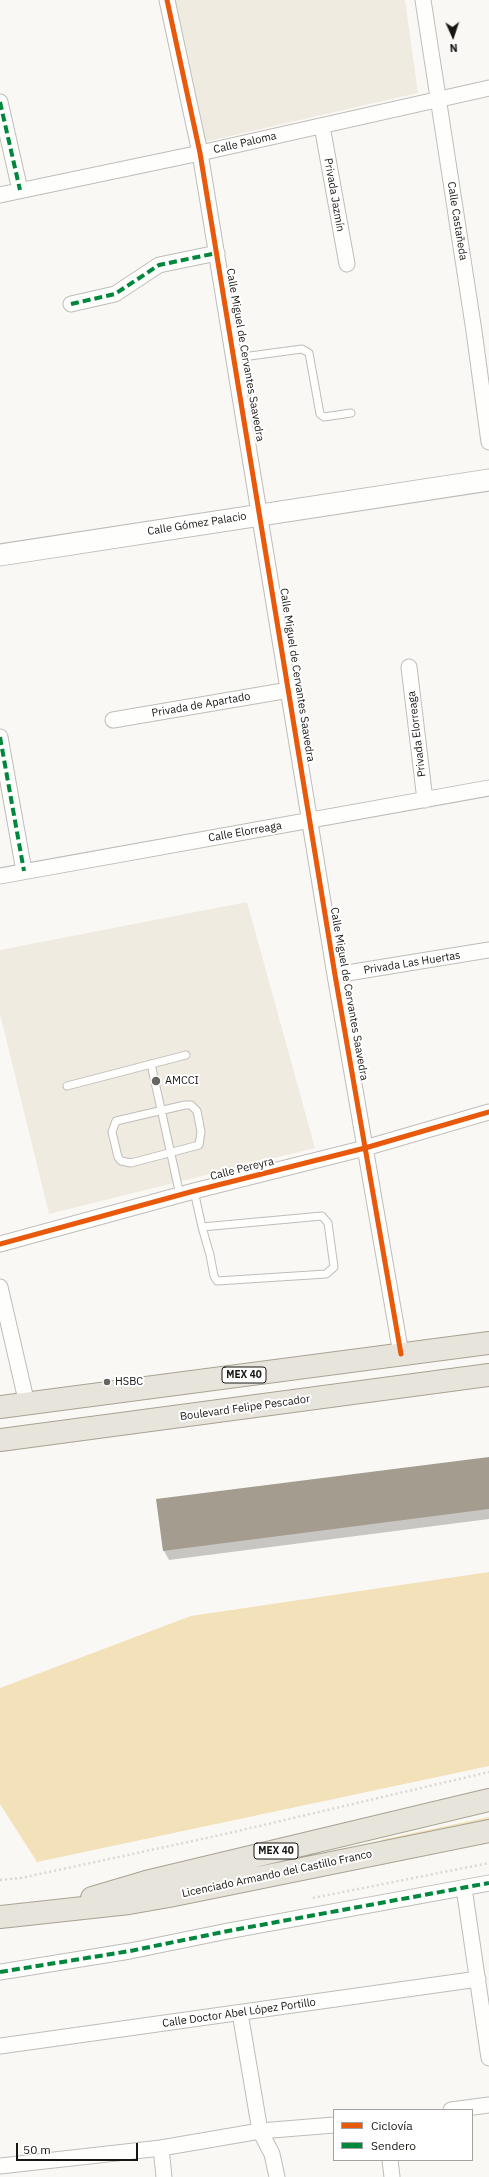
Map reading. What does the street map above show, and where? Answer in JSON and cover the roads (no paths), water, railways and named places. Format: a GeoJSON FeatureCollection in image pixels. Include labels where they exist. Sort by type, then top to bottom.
{"type":"FeatureCollection","features":[{"type":"Feature","properties":{"kind":"main road","name":"MEX 40"},"geometry":{"type":"LineString","coordinates":[[0,1407],[489,1343]]}},
{"type":"Feature","properties":{"kind":"main road","name":"Boulevard Felipe Pescador"},"geometry":{"type":"LineString","coordinates":[[0,1440],[489,1375]]}},
{"type":"Feature","properties":{"kind":"main road","name":"Licenciado Armando del Castillo Franco"},"geometry":{"type":"LineString","coordinates":[[65,1909],[90,1898],[146,1882],[489,1800]]}},
{"type":"Feature","properties":{"kind":"main road","name":"Licenciado Armando del Castillo Franco"},"geometry":{"type":"LineString","coordinates":[[0,1917],[129,1903],[489,1832]]}},
{"type":"Feature","properties":{"kind":"street","name":"Calle Miguel de Cervantes Saavedra"},"geometry":{"type":"LineString","coordinates":[[167,0],[200,154],[261,514],[335,975],[401,1354]]}},
{"type":"Feature","properties":{"kind":"street","name":"Calle Castañeda"},"geometry":{"type":"LineString","coordinates":[[422,0],[474,331],[489,442]]}},
{"type":"Feature","properties":{"kind":"street","name":"Calle Paloma"},"geometry":{"type":"LineString","coordinates":[[0,195],[200,154],[489,88]]}},
{"type":"Feature","properties":{"kind":"street"},"geometry":{"type":"LineString","coordinates":[[0,102],[20,190]]}},
{"type":"Feature","properties":{"kind":"street","name":"Privada Jazmín"},"geometry":{"type":"LineString","coordinates":[[322,126],[347,264]]}},
{"type":"Feature","properties":{"kind":"street"},"geometry":{"type":"LineString","coordinates":[[70,304],[115,294],[159,265],[217,253]]}},
{"type":"Feature","properties":{"kind":"street","name":"Calle Gómez Palacio"},"geometry":{"type":"LineString","coordinates":[[0,555],[489,480]]}},
{"type":"Feature","properties":{"kind":"street","name":"Privada Elorreaga"},"geometry":{"type":"LineString","coordinates":[[409,667],[425,800]]}},
{"type":"Feature","properties":{"kind":"street","name":"Privada de Apartado"},"geometry":{"type":"LineString","coordinates":[[113,720],[289,690]]}},
{"type":"Feature","properties":{"kind":"street"},"geometry":{"type":"LineString","coordinates":[[0,737],[24,871]]}},
{"type":"Feature","properties":{"kind":"street","name":"Calle Elorreaga"},"geometry":{"type":"LineString","coordinates":[[0,876],[489,788]]}},
{"type":"Feature","properties":{"kind":"street","name":"Privada Las Huertas"},"geometry":{"type":"LineString","coordinates":[[335,975],[489,950]]}},
{"type":"Feature","properties":{"kind":"street","name":"Calle Pereyra"},"geometry":{"type":"LineString","coordinates":[[0,1244],[187,1193],[365,1148],[489,1112]]}},
{"type":"Feature","properties":{"kind":"street"},"geometry":{"type":"LineString","coordinates":[[0,1287],[27,1404]]}},
{"type":"Feature","properties":{"kind":"street"},"geometry":{"type":"LineString","coordinates":[[0,1972],[130,1951],[228,1930],[489,1883]]}},
{"type":"Feature","properties":{"kind":"street"},"geometry":{"type":"LineString","coordinates":[[464,1888],[489,2058]]}},
{"type":"Feature","properties":{"kind":"street","name":"Calle Doctor Abel López Portillo"},"geometry":{"type":"LineString","coordinates":[[0,2046],[478,1979]]}},
{"type":"Feature","properties":{"kind":"street"},"geometry":{"type":"LineString","coordinates":[[240,2013],[260,2131],[272,2154],[277,2177]]}},
{"type":"Feature","properties":{"kind":"street"},"geometry":{"type":"LineString","coordinates":[[459,2109],[489,2105]]}},
{"type":"Feature","properties":{"kind":"street"},"geometry":{"type":"LineString","coordinates":[[0,2166],[161,2148],[260,2131],[333,2125]]}},
{"type":"Feature","properties":{"kind":"street"},"geometry":{"type":"LineString","coordinates":[[161,2148],[164,2177]]}},
{"type":"Feature","properties":{"kind":"street"},"geometry":{"type":"LineString","coordinates":[[390,2161],[392,2177]]}},
{"type":"Feature","properties":{"kind":"lane"},"geometry":{"type":"LineString","coordinates":[[235,358],[302,349],[309,353],[320,414],[324,417],[351,413]]}},
{"type":"Feature","properties":{"kind":"lane"},"geometry":{"type":"LineString","coordinates":[[67,1086],[186,1055]]}},
{"type":"Feature","properties":{"kind":"lane"},"geometry":{"type":"LineString","coordinates":[[151,1064],[171,1154],[202,1227],[214,1276],[220,1282],[326,1274],[334,1267],[328,1222],[322,1216],[202,1227]]}},
{"type":"Feature","properties":{"kind":"lane"},"geometry":{"type":"LineString","coordinates":[[191,1105],[197,1111],[201,1143],[196,1147],[171,1154],[131,1163],[121,1162],[118,1157],[112,1132],[116,1121],[161,1110],[191,1105]]}},
{"type":"Feature","properties":{"kind":"place","name":"AMCCI"},"geometry":{"type":"Point","coordinates":[156,1081]}},
{"type":"Feature","properties":{"kind":"place","name":"HSBC"},"geometry":{"type":"Point","coordinates":[107,1382]}}]}
